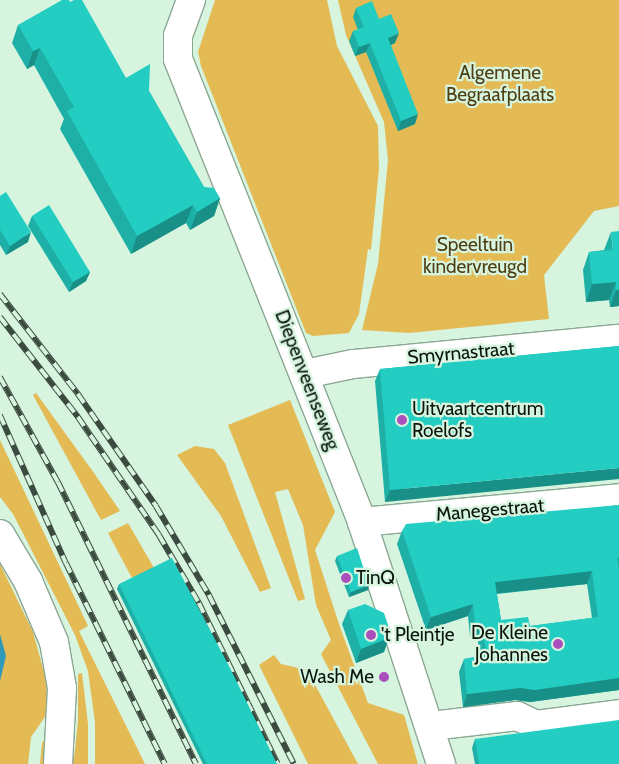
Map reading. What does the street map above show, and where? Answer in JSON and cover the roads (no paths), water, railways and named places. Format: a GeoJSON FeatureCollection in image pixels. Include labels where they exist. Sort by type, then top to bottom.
{"type":"FeatureCollection","features":[{"type":"Feature","properties":{"kind":"street","name":"Diepenveenseweg"},"geometry":{"type":"LineString","coordinates":[[191,0],[178,36],[178,59],[305,374],[362,522],[431,726],[441,764]]}},
{"type":"Feature","properties":{"kind":"street","name":"Smyrnastraat"},"geometry":{"type":"LineString","coordinates":[[305,374],[352,364],[619,338]]}},
{"type":"Feature","properties":{"kind":"street","name":"Manegestraat"},"geometry":{"type":"LineString","coordinates":[[362,522],[619,498]]}},
{"type":"Feature","properties":{"kind":"street"},"geometry":{"type":"LineString","coordinates":[[0,534],[28,581],[54,642],[62,688],[58,764]]}},
{"type":"Feature","properties":{"kind":"street"},"geometry":{"type":"LineString","coordinates":[[431,726],[517,716],[536,725],[619,714]]}},
{"type":"Feature","properties":{"kind":"water"},"geometry":{"type":"Polygon","coordinates":[[[0,634],[6,656],[0,681],[0,634]]]}},
{"type":"Feature","properties":{"kind":"railway"},"geometry":{"type":"LineString","coordinates":[[0,294],[78,394],[156,506],[209,595],[294,764]]}},
{"type":"Feature","properties":{"kind":"railway"},"geometry":{"type":"LineString","coordinates":[[0,317],[78,417],[159,535],[199,603],[278,764]]}},
{"type":"Feature","properties":{"kind":"railway"},"geometry":{"type":"LineString","coordinates":[[0,377],[58,482],[196,764]]}},
{"type":"Feature","properties":{"kind":"railway"},"geometry":{"type":"LineString","coordinates":[[0,415],[66,563],[165,764]]}},
{"type":"Feature","properties":{"kind":"place","name":"Uitvaartcentrum Roelofs"},"geometry":{"type":"Point","coordinates":[402,420]}},
{"type":"Feature","properties":{"kind":"place","name":"TinQ"},"geometry":{"type":"Point","coordinates":[346,578]}},
{"type":"Feature","properties":{"kind":"place","name":"'t Pleintje"},"geometry":{"type":"Point","coordinates":[371,635]}},
{"type":"Feature","properties":{"kind":"place","name":"De Kleine Johannes"},"geometry":{"type":"Point","coordinates":[558,644]}},
{"type":"Feature","properties":{"kind":"place","name":"Wash Me"},"geometry":{"type":"Point","coordinates":[384,677]}},
{"type":"Feature","properties":{"kind":"park label","name":"Algemene Begraafplaats"},"geometry":{"type":"Point","coordinates":[500,84]}},
{"type":"Feature","properties":{"kind":"park label","name":"Speeltuin kindervreugd"},"geometry":{"type":"Point","coordinates":[475,256]}}]}
